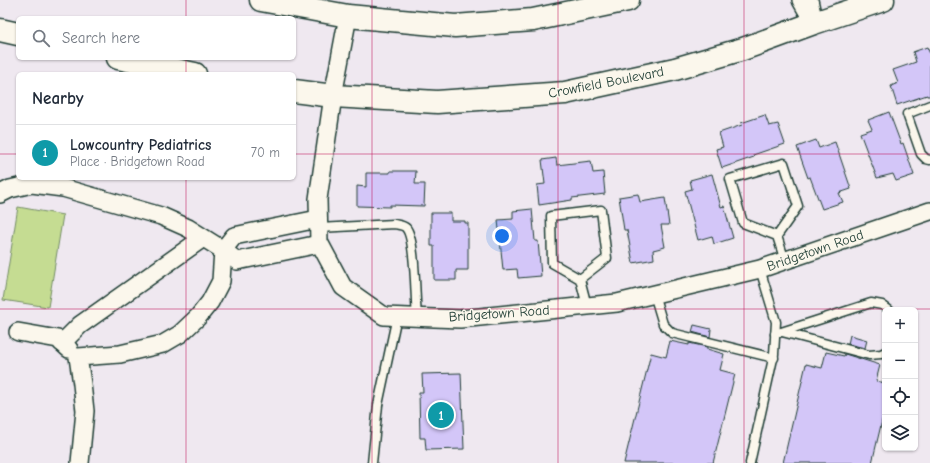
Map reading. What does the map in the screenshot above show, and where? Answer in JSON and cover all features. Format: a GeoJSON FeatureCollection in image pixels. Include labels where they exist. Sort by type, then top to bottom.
{"type":"FeatureCollection","features":[{"type":"Feature","properties":{"kind":"main road"},"geometry":{"type":"LineString","coordinates":[[261,0],[348,16],[455,26],[533,20],[628,0]]}},
{"type":"Feature","properties":{"kind":"main road","name":"Crowfield Boulevard"},"geometry":{"type":"LineString","coordinates":[[296,91],[333,96],[438,102],[565,93],[675,69],[742,49],[883,0]]}},
{"type":"Feature","properties":{"kind":"main road"},"geometry":{"type":"LineString","coordinates":[[0,30],[16,34]]}},
{"type":"Feature","properties":{"kind":"main road"},"geometry":{"type":"LineString","coordinates":[[128,60],[185,72]]}},
{"type":"Feature","properties":{"kind":"street"},"geometry":{"type":"LineString","coordinates":[[800,0],[814,23]]}},
{"type":"Feature","properties":{"kind":"street"},"geometry":{"type":"LineString","coordinates":[[809,0],[814,23]]}},
{"type":"Feature","properties":{"kind":"street","name":"Bridgetown Road"},"geometry":{"type":"LineString","coordinates":[[348,16],[333,96],[318,199],[319,230],[343,287],[384,316],[460,319],[617,303],[760,269],[930,211]]}},
{"type":"Feature","properties":{"kind":"street"},"geometry":{"type":"LineString","coordinates":[[0,194],[10,189],[32,184],[63,188],[162,216],[188,228],[223,250],[237,261],[319,230]]}},
{"type":"Feature","properties":{"kind":"street"},"geometry":{"type":"LineString","coordinates":[[78,357],[120,354],[163,344],[180,334],[198,317],[210,302],[221,281],[223,250],[234,236],[319,230]]}},
{"type":"Feature","properties":{"kind":"street"},"geometry":{"type":"LineString","coordinates":[[62,343],[80,325],[203,238]]}},
{"type":"Feature","properties":{"kind":"street"},"geometry":{"type":"LineString","coordinates":[[18,332],[58,339],[78,357],[85,411],[80,463]]}},
{"type":"Feature","properties":{"kind":"lane"},"geometry":{"type":"LineString","coordinates":[[930,105],[907,114],[921,154],[926,159],[930,160]]}},
{"type":"Feature","properties":{"kind":"lane"},"geometry":{"type":"LineString","coordinates":[[784,163],[798,206],[777,236],[743,223],[730,179],[784,163]]}},
{"type":"Feature","properties":{"kind":"lane"},"geometry":{"type":"LineString","coordinates":[[580,279],[607,258],[601,210],[551,216],[552,263],[580,279],[587,306]]}},
{"type":"Feature","properties":{"kind":"lane"},"geometry":{"type":"LineString","coordinates":[[319,230],[394,224],[404,226],[407,229],[410,239],[417,317]]}},
{"type":"Feature","properties":{"kind":"lane"},"geometry":{"type":"LineString","coordinates":[[777,236],[785,261]]}},
{"type":"Feature","properties":{"kind":"lane"},"geometry":{"type":"LineString","coordinates":[[750,463],[774,358],[778,333],[760,269]]}},
{"type":"Feature","properties":{"kind":"lane"},"geometry":{"type":"LineString","coordinates":[[654,294],[663,324],[672,333],[687,338],[774,358]]}},
{"type":"Feature","properties":{"kind":"lane"},"geometry":{"type":"LineString","coordinates":[[778,333],[870,303],[882,305],[885,307]]}},
{"type":"Feature","properties":{"kind":"lane"},"geometry":{"type":"LineString","coordinates":[[372,463],[378,405],[397,316]]}},
{"type":"Feature","properties":{"kind":"lane"},"geometry":{"type":"LineString","coordinates":[[778,333],[869,355],[882,354]]}},
{"type":"Feature","properties":{"kind":"green space"},"geometry":{"type":"Polygon","coordinates":[[[18,207],[63,215],[48,307],[3,300],[18,207]]]}},
{"type":"Feature","properties":{"kind":"building"},"geometry":{"type":"Polygon","coordinates":[[[927,47],[930,54],[930,96],[927,95],[897,105],[891,86],[898,83],[893,70],[916,62],[913,52],[927,47]]]}},
{"type":"Feature","properties":{"kind":"building"},"geometry":{"type":"Polygon","coordinates":[[[889,112],[901,144],[903,143],[914,175],[896,181],[893,174],[877,178],[860,133],[872,129],[868,120],[889,112]]]}},
{"type":"Feature","properties":{"kind":"building"},"geometry":{"type":"Polygon","coordinates":[[[765,115],[769,126],[778,124],[785,144],[722,168],[716,149],[723,147],[719,133],[742,125],[741,123],[765,115]]]}},
{"type":"Feature","properties":{"kind":"building"},"geometry":{"type":"Polygon","coordinates":[[[816,140],[819,148],[835,142],[851,189],[839,193],[843,202],[822,209],[810,177],[808,178],[797,147],[816,140]]]}},
{"type":"Feature","properties":{"kind":"building"},"geometry":{"type":"Polygon","coordinates":[[[556,158],[557,165],[591,161],[593,173],[603,172],[605,194],[572,198],[572,200],[539,205],[537,185],[545,184],[542,160],[556,158]]]}},
{"type":"Feature","properties":{"kind":"building"},"geometry":{"type":"Polygon","coordinates":[[[390,171],[416,171],[415,184],[425,184],[424,206],[357,206],[357,186],[366,187],[366,173],[390,173],[390,171]]]}},
{"type":"Feature","properties":{"kind":"building"},"geometry":{"type":"Polygon","coordinates":[[[712,174],[721,207],[724,206],[733,238],[714,244],[712,236],[698,240],[685,191],[692,189],[690,180],[712,174]]]}},
{"type":"Feature","properties":{"kind":"building"},"geometry":{"type":"Polygon","coordinates":[[[638,194],[640,202],[665,198],[669,225],[661,225],[665,247],[653,250],[654,259],[633,263],[627,230],[624,230],[619,197],[638,194]]]}},
{"type":"Feature","properties":{"kind":"building"},"geometry":{"type":"Polygon","coordinates":[[[532,209],[535,241],[538,241],[541,276],[518,278],[517,269],[503,270],[498,220],[513,219],[513,211],[532,209]]]}},
{"type":"Feature","properties":{"kind":"building"},"geometry":{"type":"Polygon","coordinates":[[[431,213],[451,213],[451,221],[465,221],[465,223],[468,223],[468,270],[456,270],[456,280],[434,280],[434,246],[431,246],[431,213]]]}},
{"type":"Feature","properties":{"kind":"building"},"geometry":{"type":"Polygon","coordinates":[[[694,325],[711,329],[710,337],[692,332],[694,325]]]}},
{"type":"Feature","properties":{"kind":"building"},"geometry":{"type":"Polygon","coordinates":[[[850,335],[867,340],[865,348],[848,344],[850,335]]]}},
{"type":"Feature","properties":{"kind":"building"},"geometry":{"type":"Polygon","coordinates":[[[670,341],[707,347],[707,349],[724,354],[720,370],[735,374],[713,463],[624,463],[651,353],[666,357],[670,341]]]}},
{"type":"Feature","properties":{"kind":"building"},"geometry":{"type":"Polygon","coordinates":[[[826,352],[844,356],[845,354],[880,365],[876,381],[882,382],[882,421],[872,463],[783,463],[806,364],[822,368],[826,352]]]}},
{"type":"Feature","properties":{"kind":"building"},"geometry":{"type":"Polygon","coordinates":[[[461,373],[464,449],[426,450],[425,438],[420,438],[419,392],[423,392],[422,374],[461,373]]]}},
{"type":"Feature","properties":{"kind":"place","name":"Lowcountry Pediatrics"},"geometry":{"type":"Point","coordinates":[441,415]}}]}
